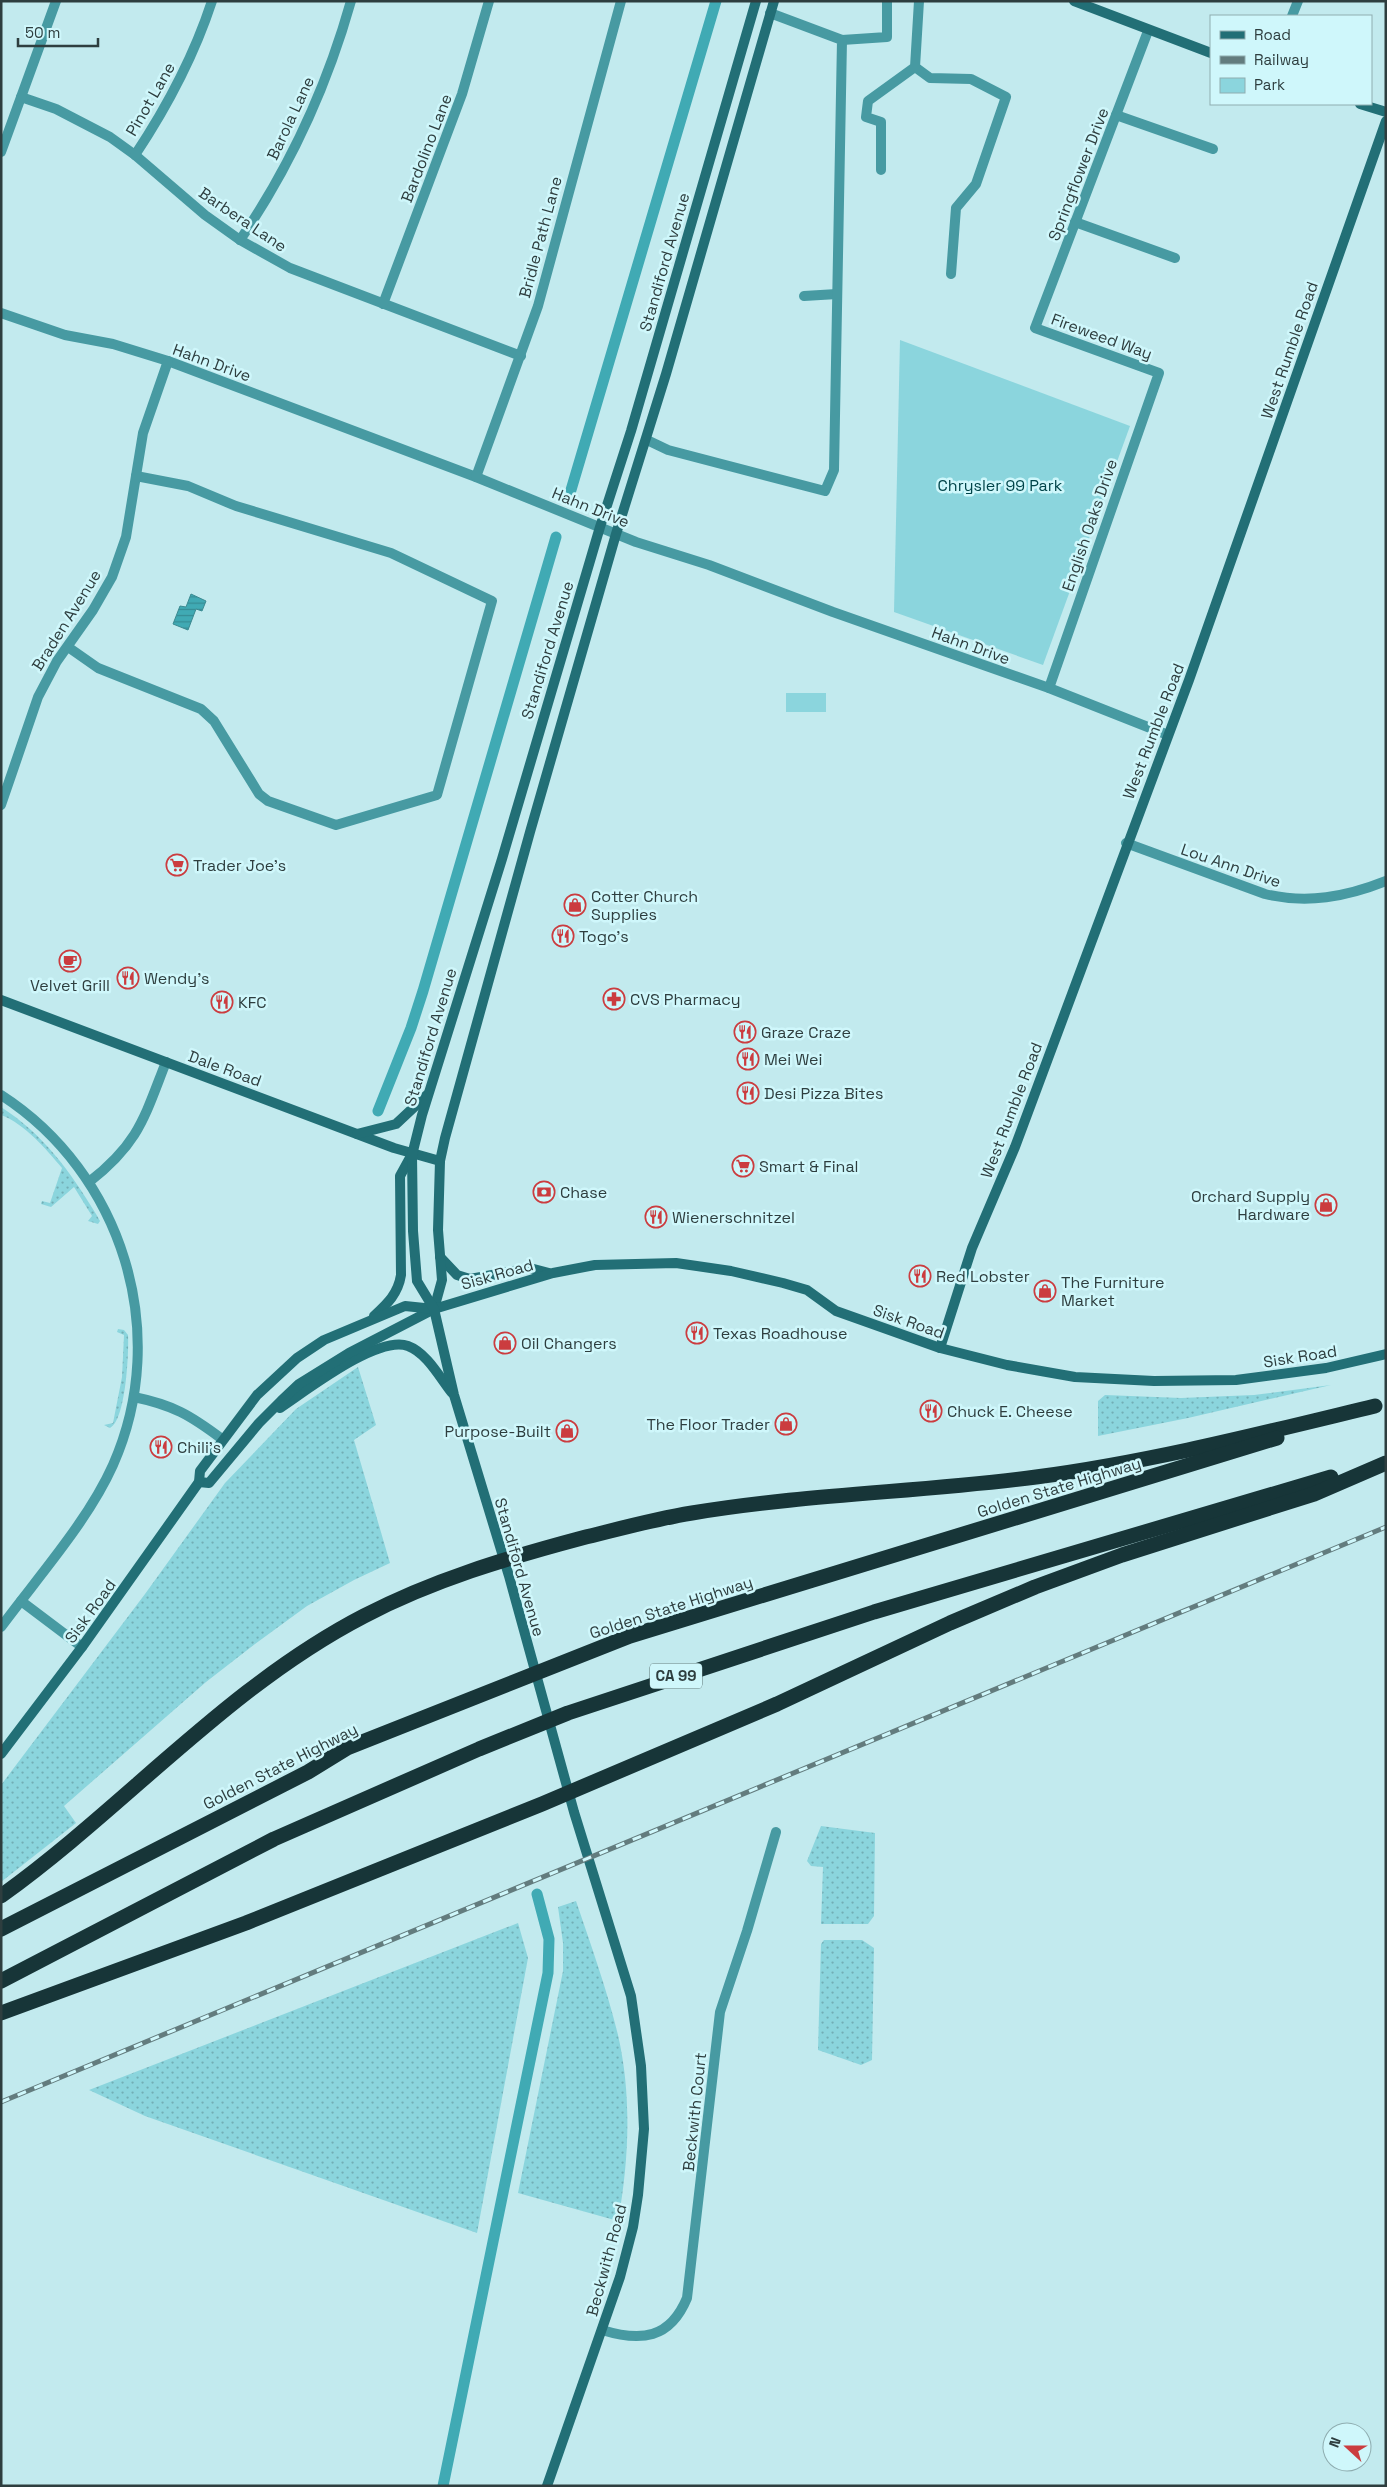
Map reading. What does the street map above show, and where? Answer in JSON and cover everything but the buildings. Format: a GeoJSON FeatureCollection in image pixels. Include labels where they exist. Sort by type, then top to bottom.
{"type":"FeatureCollection","features":[{"type":"Feature","properties":{"kind":"highway"},"geometry":{"type":"LineString","coordinates":[[1,1896],[38,1869],[238,1700],[292,1660],[366,1615],[477,1567],[610,1531],[692,1513],[780,1502],[1000,1481],[1075,1471],[1243,1438],[1380,1404]]}},
{"type":"Feature","properties":{"kind":"highway","name":"Golden State Highway"},"geometry":{"type":"LineString","coordinates":[[1,1929],[308,1772],[347,1748],[630,1636],[1246,1449],[1380,1404]]}},
{"type":"Feature","properties":{"kind":"highway","name":"CA 99"},"geometry":{"type":"LineString","coordinates":[[1,1982],[274,1839],[568,1713],[874,1612],[1311,1484],[1386,1458]]}},
{"type":"Feature","properties":{"kind":"highway"},"geometry":{"type":"LineString","coordinates":[[1,2013],[246,1923],[570,1793],[777,1704],[950,1623],[1035,1587],[1122,1555],[1314,1494],[1386,1463]]}},
{"type":"Feature","properties":{"kind":"main road","name":"Standiford Avenue"},"geometry":{"type":"LineString","coordinates":[[580,1832],[504,1560],[454,1395],[434,1309],[417,1281],[413,1231],[412,1155],[429,1092],[504,851],[600,527],[631,431],[756,1]]}},
{"type":"Feature","properties":{"kind":"main road","name":"Standiford Avenue"},"geometry":{"type":"LineString","coordinates":[[434,1309],[442,1280],[438,1230],[440,1161],[490,974],[616,534],[646,440],[774,1]]}},
{"type":"Feature","properties":{"kind":"main road"},"geometry":{"type":"LineString","coordinates":[[1074,1],[1210,54]]}},
{"type":"Feature","properties":{"kind":"main road"},"geometry":{"type":"LineString","coordinates":[[1363,105],[1386,112]]}},
{"type":"Feature","properties":{"kind":"main road","name":"West Rumble Road"},"geometry":{"type":"LineString","coordinates":[[940,1348],[972,1248],[1016,1147],[1126,843],[1168,735],[1386,121]]}},
{"type":"Feature","properties":{"kind":"main road","name":"Dale Road"},"geometry":{"type":"LineString","coordinates":[[1,1000],[412,1155],[440,1161]]}},
{"type":"Feature","properties":{"kind":"main road"},"geometry":{"type":"LineString","coordinates":[[357,1134],[396,1124],[429,1092]]}},
{"type":"Feature","properties":{"kind":"main road"},"geometry":{"type":"LineString","coordinates":[[368,1322],[388,1304],[399,1285],[401,1275],[400,1176],[412,1155]]}},
{"type":"Feature","properties":{"kind":"main road"},"geometry":{"type":"LineString","coordinates":[[440,1257],[457,1275],[470,1280],[530,1268],[553,1273]]}},
{"type":"Feature","properties":{"kind":"main road","name":"Sisk Road"},"geometry":{"type":"LineString","coordinates":[[199,1482],[210,1483],[259,1423],[299,1384],[349,1352],[434,1309],[553,1273],[595,1265],[676,1263],[731,1271],[807,1290],[836,1311],[940,1348],[980,1359],[1075,1377],[1199,1381],[1267,1377],[1326,1368],[1386,1354]]}},
{"type":"Feature","properties":{"kind":"main road","name":"Sisk Road"},"geometry":{"type":"LineString","coordinates":[[1,1754],[82,1647],[199,1482],[200,1471],[222,1439],[257,1395],[291,1363],[324,1340],[405,1306],[434,1309]]}},
{"type":"Feature","properties":{"kind":"main road"},"geometry":{"type":"LineString","coordinates":[[259,1423],[334,1372],[372,1352],[395,1345],[408,1346],[421,1353],[454,1395]]}},
{"type":"Feature","properties":{"kind":"main road","name":"Beckwith Road"},"geometry":{"type":"LineString","coordinates":[[547,2486],[620,2277],[633,2227],[642,2157],[644,2099],[631,1996],[600,1891],[580,1832]]}},
{"type":"Feature","properties":{"kind":"street"},"geometry":{"type":"LineString","coordinates":[[1,152],[56,1]]}},
{"type":"Feature","properties":{"kind":"street","name":"Pinot Lane"},"geometry":{"type":"LineString","coordinates":[[135,155],[166,105],[184,71],[212,1]]}},
{"type":"Feature","properties":{"kind":"street","name":"Barola Lane"},"geometry":{"type":"LineString","coordinates":[[240,240],[273,188],[310,115],[328,72],[352,1]]}},
{"type":"Feature","properties":{"kind":"street","name":"Bardolino Lane"},"geometry":{"type":"LineString","coordinates":[[383,304],[462,94],[489,1]]}},
{"type":"Feature","properties":{"kind":"street","name":"Bridle Path Lane"},"geometry":{"type":"LineString","coordinates":[[476,477],[538,306],[621,1]]}},
{"type":"Feature","properties":{"kind":"street"},"geometry":{"type":"LineString","coordinates":[[770,13],[842,40],[886,37],[887,1]]}},
{"type":"Feature","properties":{"kind":"street"},"geometry":{"type":"LineString","coordinates":[[915,67],[919,1]]}},
{"type":"Feature","properties":{"kind":"street"},"geometry":{"type":"LineString","coordinates":[[1292,15],[1298,1]]}},
{"type":"Feature","properties":{"kind":"street","name":"Springflower Drive"},"geometry":{"type":"LineString","coordinates":[[1035,328],[1148,31]]}},
{"type":"Feature","properties":{"kind":"street"},"geometry":{"type":"LineString","coordinates":[[646,440],[668,450],[825,491],[834,470],[842,40]]}},
{"type":"Feature","properties":{"kind":"street"},"geometry":{"type":"LineString","coordinates":[[881,170],[881,122],[866,117],[868,101],[915,67]]}},
{"type":"Feature","properties":{"kind":"street"},"geometry":{"type":"LineString","coordinates":[[915,67],[930,78],[971,79],[1006,97],[976,184],[956,208],[951,274]]}},
{"type":"Feature","properties":{"kind":"street","name":"Barbera Lane"},"geometry":{"type":"LineString","coordinates":[[21,97],[84,122],[135,155],[206,215],[240,240],[290,268],[521,356]]}},
{"type":"Feature","properties":{"kind":"street"},"geometry":{"type":"LineString","coordinates":[[1116,115],[1213,150]]}},
{"type":"Feature","properties":{"kind":"street"},"geometry":{"type":"LineString","coordinates":[[1076,222],[1175,258]]}},
{"type":"Feature","properties":{"kind":"street"},"geometry":{"type":"LineString","coordinates":[[804,296],[837,294]]}},
{"type":"Feature","properties":{"kind":"street","name":"Hahn Drive"},"geometry":{"type":"LineString","coordinates":[[1,313],[64,335],[113,344],[168,361],[476,477],[616,534],[710,565],[833,612],[1049,688],[1168,735]]}},
{"type":"Feature","properties":{"kind":"street","name":"Fireweed Way"},"geometry":{"type":"LineString","coordinates":[[1035,328],[1158,373]]}},
{"type":"Feature","properties":{"kind":"street","name":"Braden Avenue"},"geometry":{"type":"LineString","coordinates":[[1,805],[38,697],[112,577],[126,537],[142,434],[168,361]]}},
{"type":"Feature","properties":{"kind":"street","name":"English Oaks Drive"},"geometry":{"type":"LineString","coordinates":[[1049,688],[1158,373]]}},
{"type":"Feature","properties":{"kind":"street"},"geometry":{"type":"LineString","coordinates":[[68,647],[98,668],[201,709],[214,721],[259,794],[268,801],[336,825],[437,795],[492,601],[391,553],[236,506],[188,486],[136,476]]}},
{"type":"Feature","properties":{"kind":"street","name":"Lou Ann Drive"},"geometry":{"type":"LineString","coordinates":[[1126,843],[1265,894],[1285,899],[1315,900],[1365,889],[1386,881]]}},
{"type":"Feature","properties":{"kind":"street"},"geometry":{"type":"LineString","coordinates":[[89,1182],[116,1159],[134,1136],[166,1062]]}},
{"type":"Feature","properties":{"kind":"street"},"geometry":{"type":"LineString","coordinates":[[1,1095],[50,1133],[89,1182],[116,1232],[128,1270],[137,1315],[139,1345],[134,1396],[123,1439],[107,1477],[85,1513],[1,1627]]}},
{"type":"Feature","properties":{"kind":"street"},"geometry":{"type":"LineString","coordinates":[[134,1396],[180,1410],[222,1439]]}},
{"type":"Feature","properties":{"kind":"street"},"geometry":{"type":"LineString","coordinates":[[20,1601],[82,1647]]}},
{"type":"Feature","properties":{"kind":"street","name":"Beckwith Court"},"geometry":{"type":"LineString","coordinates":[[602,2330],[624,2337],[650,2335],[673,2323],[682,2312],[688,2298],[720,2012],[747,1931],[776,1832]]}},
{"type":"Feature","properties":{"kind":"green space","name":"Chrysler 99 Park"},"geometry":{"type":"Polygon","coordinates":[[[900,340],[1130,426],[1043,665],[894,612],[900,340]]]}},
{"type":"Feature","properties":{"kind":"green space"},"geometry":{"type":"Polygon","coordinates":[[[786,693],[826,693],[826,712],[786,712],[786,693]]]}},
{"type":"Feature","properties":{"kind":"green space"},"geometry":{"type":"Polygon","coordinates":[[[1,1107],[43,1141],[66,1168],[100,1221],[98,1224],[88,1221],[92,1216],[74,1187],[51,1207],[41,1204],[42,1201],[50,1203],[62,1168],[27,1131],[1,1115],[1,1107]]]}},
{"type":"Feature","properties":{"kind":"green space"},"geometry":{"type":"Polygon","coordinates":[[[118,1329],[124,1330],[128,1335],[127,1370],[120,1412],[110,1428],[104,1425],[113,1423],[122,1377],[124,1335],[117,1332],[118,1329]]]}},
{"type":"Feature","properties":{"kind":"green space"},"geometry":{"type":"Polygon","coordinates":[[[358,1367],[376,1425],[354,1440],[390,1563],[307,1606],[206,1682],[64,1806],[76,1823],[1,1882],[1,1785],[145,1594],[225,1483],[296,1409],[358,1367]]]}},
{"type":"Feature","properties":{"kind":"green space"},"geometry":{"type":"Polygon","coordinates":[[[1331,1385],[1188,1418],[1098,1436],[1098,1401],[1105,1395],[1181,1398],[1254,1395],[1331,1385]]]}},
{"type":"Feature","properties":{"kind":"green space"},"geometry":{"type":"Polygon","coordinates":[[[821,1826],[875,1833],[874,1916],[868,1924],[821,1924],[823,1867],[811,1866],[807,1861],[821,1826]]]}},
{"type":"Feature","properties":{"kind":"green space"},"geometry":{"type":"Polygon","coordinates":[[[576,1901],[609,2001],[622,2058],[627,2105],[627,2152],[618,2221],[518,2193],[563,1971],[563,1943],[558,1907],[576,1901]]]}},
{"type":"Feature","properties":{"kind":"green space"},"geometry":{"type":"Polygon","coordinates":[[[518,1923],[528,1958],[477,2233],[145,2116],[89,2090],[518,1923]]]}},
{"type":"Feature","properties":{"kind":"green space"},"geometry":{"type":"Polygon","coordinates":[[[824,1940],[862,1940],[874,1948],[872,2060],[861,2065],[818,2050],[821,1944],[824,1940]]]}},
{"type":"Feature","properties":{"kind":"shaded area"},"geometry":{"type":"Polygon","coordinates":[[[191,594],[206,601],[202,611],[196,609],[188,630],[173,624],[180,606],[186,607],[191,594]]]}},
{"type":"Feature","properties":{"kind":"waterway"},"geometry":{"type":"LineString","coordinates":[[571,490],[716,1]]}},
{"type":"Feature","properties":{"kind":"waterway"},"geometry":{"type":"LineString","coordinates":[[378,1111],[411,1028],[423,991],[556,537]]}},
{"type":"Feature","properties":{"kind":"waterway"},"geometry":{"type":"LineString","coordinates":[[443,2486],[548,1973],[549,1939],[537,1894]]}},
{"type":"Feature","properties":{"kind":"railway"},"geometry":{"type":"LineString","coordinates":[[1,2102],[1386,1527]]}},
{"type":"Feature","properties":{"kind":"place","name":"Trader Joe's"},"geometry":{"type":"Point","coordinates":[177,865]}},
{"type":"Feature","properties":{"kind":"place","name":"Cotter Church Supplies"},"geometry":{"type":"Point","coordinates":[575,905]}},
{"type":"Feature","properties":{"kind":"place","name":"Togo's"},"geometry":{"type":"Point","coordinates":[563,936]}},
{"type":"Feature","properties":{"kind":"place","name":"Velvet Grill"},"geometry":{"type":"Point","coordinates":[70,961]}},
{"type":"Feature","properties":{"kind":"place","name":"Wendy's"},"geometry":{"type":"Point","coordinates":[128,978]}},
{"type":"Feature","properties":{"kind":"place","name":"CVS Pharmacy"},"geometry":{"type":"Point","coordinates":[614,999]}},
{"type":"Feature","properties":{"kind":"place","name":"KFC"},"geometry":{"type":"Point","coordinates":[222,1002]}},
{"type":"Feature","properties":{"kind":"place","name":"Graze Craze"},"geometry":{"type":"Point","coordinates":[745,1032]}},
{"type":"Feature","properties":{"kind":"place","name":"Mei Wei"},"geometry":{"type":"Point","coordinates":[748,1059]}},
{"type":"Feature","properties":{"kind":"place","name":"Desi Pizza Bites"},"geometry":{"type":"Point","coordinates":[748,1093]}},
{"type":"Feature","properties":{"kind":"place","name":"Smart & Final"},"geometry":{"type":"Point","coordinates":[743,1166]}},
{"type":"Feature","properties":{"kind":"place","name":"Chase"},"geometry":{"type":"Point","coordinates":[544,1192]}},
{"type":"Feature","properties":{"kind":"place","name":"Orchard Supply Hardware"},"geometry":{"type":"Point","coordinates":[1326,1205]}},
{"type":"Feature","properties":{"kind":"place","name":"Wienerschnitzel"},"geometry":{"type":"Point","coordinates":[656,1217]}},
{"type":"Feature","properties":{"kind":"place","name":"Red Lobster"},"geometry":{"type":"Point","coordinates":[920,1276]}},
{"type":"Feature","properties":{"kind":"place","name":"The Furniture Market"},"geometry":{"type":"Point","coordinates":[1045,1291]}},
{"type":"Feature","properties":{"kind":"place","name":"Texas Roadhouse"},"geometry":{"type":"Point","coordinates":[697,1333]}},
{"type":"Feature","properties":{"kind":"place","name":"Oil Changers"},"geometry":{"type":"Point","coordinates":[505,1343]}},
{"type":"Feature","properties":{"kind":"place","name":"Chuck E. Cheese"},"geometry":{"type":"Point","coordinates":[931,1411]}},
{"type":"Feature","properties":{"kind":"place","name":"The Floor Trader"},"geometry":{"type":"Point","coordinates":[786,1424]}},
{"type":"Feature","properties":{"kind":"place","name":"Purpose-Built"},"geometry":{"type":"Point","coordinates":[567,1431]}},
{"type":"Feature","properties":{"kind":"place","name":"Chili's"},"geometry":{"type":"Point","coordinates":[161,1447]}}]}
